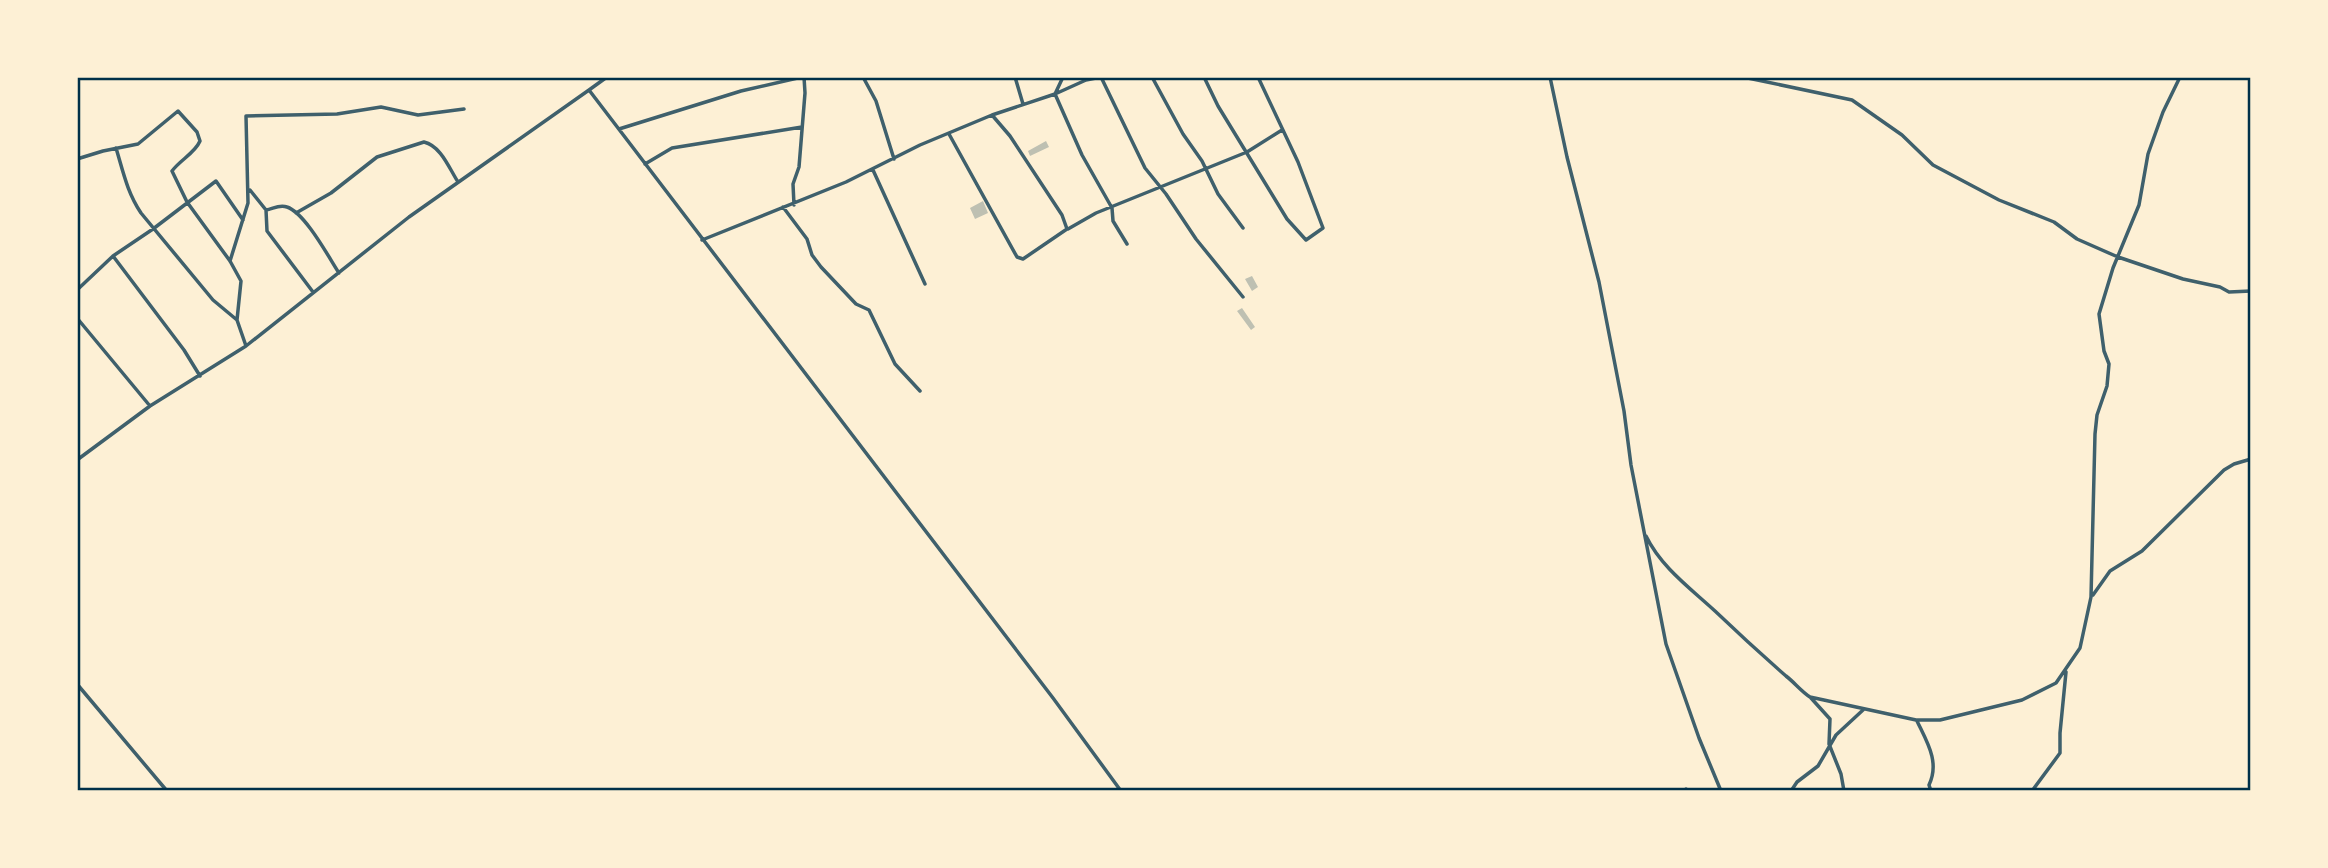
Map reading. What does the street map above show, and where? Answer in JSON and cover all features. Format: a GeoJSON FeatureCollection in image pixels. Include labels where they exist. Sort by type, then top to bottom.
{"type":"FeatureCollection","features":[{"type":"Feature","properties":{"kind":"street"},"geometry":{"type":"LineString","coordinates":[[77,460],[150,406],[246,346],[409,217],[607,77]]}},
{"type":"Feature","properties":{"kind":"street"},"geometry":{"type":"LineString","coordinates":[[619,129],[741,91],[803,77],[802,127],[799,167],[793,184],[794,205]]}},
{"type":"Feature","properties":{"kind":"street"},"geometry":{"type":"LineString","coordinates":[[863,77],[876,101],[894,159]]}},
{"type":"Feature","properties":{"kind":"street"},"geometry":{"type":"LineString","coordinates":[[1015,77],[1023,104]]}},
{"type":"Feature","properties":{"kind":"street"},"geometry":{"type":"LineString","coordinates":[[1063,77],[1055,94],[1082,155],[1112,208],[1113,221],[1127,244]]}},
{"type":"Feature","properties":{"kind":"street"},"geometry":{"type":"LineString","coordinates":[[702,240],[794,205],[873,170],[920,145],[992,115],[1055,94],[1086,80],[1101,77],[1145,168],[1196,239],[1243,297]]}},
{"type":"Feature","properties":{"kind":"street"},"geometry":{"type":"LineString","coordinates":[[1152,77],[1167,108],[1243,228]]}},
{"type":"Feature","properties":{"kind":"street"},"geometry":{"type":"LineString","coordinates":[[1204,77],[1212,96],[1287,219],[1306,240],[1323,228],[1298,162],[1258,77]]}},
{"type":"Feature","properties":{"kind":"street"},"geometry":{"type":"LineString","coordinates":[[1550,77],[1570,170],[1600,282],[1624,411],[1631,465],[1666,644],[1721,791]]}},
{"type":"Feature","properties":{"kind":"street"},"geometry":{"type":"LineString","coordinates":[[1743,77],[1852,100],[1902,135],[1933,165],[1955,179],[2054,222],[2077,239],[2118,257],[2183,279],[2220,287],[2229,292],[2251,291]]}},
{"type":"Feature","properties":{"kind":"street"},"geometry":{"type":"LineString","coordinates":[[1646,536],[1651,548],[1681,580],[1801,692],[1810,697],[1916,720],[1955,717],[2022,700],[2056,683],[2080,648],[2091,597],[2095,434],[2097,415],[2107,386],[2109,364],[2104,351],[2099,314],[2139,205],[2148,153],[2180,77]]}},
{"type":"Feature","properties":{"kind":"street"},"geometry":{"type":"LineString","coordinates":[[589,90],[1121,791]]}},
{"type":"Feature","properties":{"kind":"street"},"geometry":{"type":"LineString","coordinates":[[230,261],[248,203],[246,116],[337,114],[381,107],[418,115],[464,109]]}},
{"type":"Feature","properties":{"kind":"street"},"geometry":{"type":"LineString","coordinates":[[77,159],[138,144],[178,111],[197,132],[200,141],[198,147],[178,162],[172,171],[187,202],[230,261],[241,281],[237,320],[246,346]]}},
{"type":"Feature","properties":{"kind":"street"},"geometry":{"type":"LineString","coordinates":[[992,115],[1010,136],[1062,215],[1068,229]]}},
{"type":"Feature","properties":{"kind":"street"},"geometry":{"type":"LineString","coordinates":[[645,164],[672,148],[802,127]]}},
{"type":"Feature","properties":{"kind":"street"},"geometry":{"type":"LineString","coordinates":[[949,134],[1017,257],[1023,259],[1096,213],[1247,152],[1282,130]]}},
{"type":"Feature","properties":{"kind":"street"},"geometry":{"type":"LineString","coordinates":[[296,213],[331,193],[377,157],[424,142],[438,150],[457,182]]}},
{"type":"Feature","properties":{"kind":"street"},"geometry":{"type":"LineString","coordinates":[[116,148],[122,175],[132,200],[213,300],[237,320]]}},
{"type":"Feature","properties":{"kind":"street"},"geometry":{"type":"LineString","coordinates":[[873,170],[925,284]]}},
{"type":"Feature","properties":{"kind":"street"},"geometry":{"type":"LineString","coordinates":[[77,290],[113,256],[216,181],[243,220]]}},
{"type":"Feature","properties":{"kind":"street"},"geometry":{"type":"LineString","coordinates":[[248,189],[265,210],[267,231],[313,292]]}},
{"type":"Feature","properties":{"kind":"street"},"geometry":{"type":"LineString","coordinates":[[265,210],[276,206],[288,207],[296,213],[339,273]]}},
{"type":"Feature","properties":{"kind":"street"},"geometry":{"type":"LineString","coordinates":[[783,207],[807,239],[821,267],[856,304],[869,310],[895,364],[920,391]]}},
{"type":"Feature","properties":{"kind":"street"},"geometry":{"type":"LineString","coordinates":[[113,256],[184,350],[200,376]]}},
{"type":"Feature","properties":{"kind":"street"},"geometry":{"type":"LineString","coordinates":[[77,318],[150,406]]}},
{"type":"Feature","properties":{"kind":"street"},"geometry":{"type":"LineString","coordinates":[[2091,597],[2109,571],[2150,545],[2224,470],[2251,459]]}},
{"type":"Feature","properties":{"kind":"street"},"geometry":{"type":"LineString","coordinates":[[2032,791],[2060,753],[2067,670]]}},
{"type":"Feature","properties":{"kind":"street"},"geometry":{"type":"LineString","coordinates":[[77,684],[167,791]]}},
{"type":"Feature","properties":{"kind":"street"},"geometry":{"type":"LineString","coordinates":[[1810,697],[1830,719],[1829,744],[1841,774],[1844,791]]}},
{"type":"Feature","properties":{"kind":"street"},"geometry":{"type":"LineString","coordinates":[[1791,791],[1797,782],[1818,766],[1836,735],[1864,709]]}},
{"type":"Feature","properties":{"kind":"street"},"geometry":{"type":"LineString","coordinates":[[1916,720],[1931,750],[1934,763],[1929,785],[1931,791]]}},
{"type":"Feature","properties":{"kind":"building"},"geometry":{"type":"Polygon","coordinates":[[[1046,141],[1049,147],[1030,156],[1028,151],[1046,141]]]}},
{"type":"Feature","properties":{"kind":"building"},"geometry":{"type":"Polygon","coordinates":[[[983,201],[988,213],[975,219],[970,208],[983,201]]]}},
{"type":"Feature","properties":{"kind":"building"},"geometry":{"type":"Polygon","coordinates":[[[1252,276],[1258,287],[1252,291],[1245,279],[1252,276]]]}},
{"type":"Feature","properties":{"kind":"building"},"geometry":{"type":"Polygon","coordinates":[[[1242,308],[1255,327],[1251,330],[1237,311],[1242,308]]]}}]}
